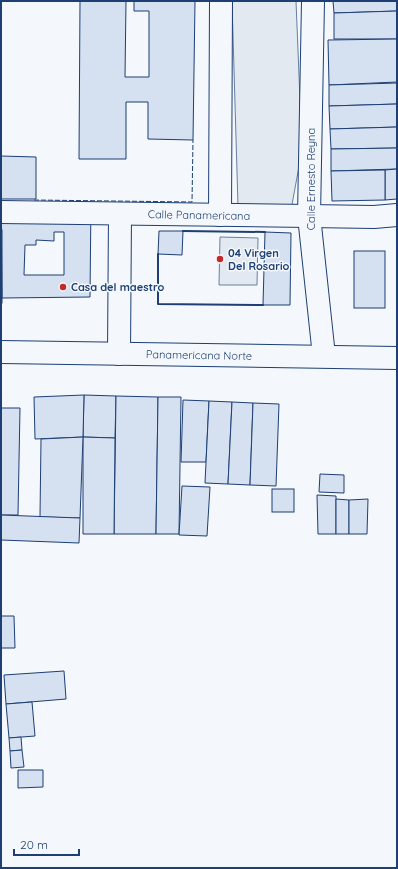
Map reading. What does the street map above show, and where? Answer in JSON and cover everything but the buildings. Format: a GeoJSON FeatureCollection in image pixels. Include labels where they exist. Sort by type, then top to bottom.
{"type":"FeatureCollection","features":[{"type":"Feature","properties":{"kind":"main road"},"geometry":{"type":"LineString","coordinates":[[220,215],[221,1]]}},
{"type":"Feature","properties":{"kind":"main road","name":"Calle Ernesto Reyna"},"geometry":{"type":"LineString","coordinates":[[313,1],[309,216],[324,356]]}},
{"type":"Feature","properties":{"kind":"main road","name":"Calle Panamericana"},"geometry":{"type":"LineString","coordinates":[[1,212],[374,217],[397,215]]}},
{"type":"Feature","properties":{"kind":"main road"},"geometry":{"type":"LineString","coordinates":[[120,214],[120,354]]}},
{"type":"Feature","properties":{"kind":"main road","name":"Panamericana Norte"},"geometry":{"type":"LineString","coordinates":[[1,352],[397,358]]}},
{"type":"Feature","properties":{"kind":"shaded area"},"geometry":{"type":"Polygon","coordinates":[[[232,1],[296,1],[302,150],[291,210],[238,206],[232,1]]]}},
{"type":"Feature","properties":{"kind":"shaded area"},"geometry":{"type":"Polygon","coordinates":[[[220,237],[258,238],[257,285],[219,285],[220,237]]]}},
{"type":"Feature","properties":{"kind":"fence"},"geometry":{"type":"LineString","coordinates":[[34,200],[192,202],[193,140]]}},
{"type":"Feature","properties":{"kind":"wall"},"geometry":{"type":"LineString","coordinates":[[183,231],[265,232]]}},
{"type":"Feature","properties":{"kind":"wall"},"geometry":{"type":"LineString","coordinates":[[158,254],[158,304],[263,305]]}},
{"type":"Feature","properties":{"kind":"place","name":"04 Virgen Del Rosario"},"geometry":{"type":"Point","coordinates":[220,259]}},
{"type":"Feature","properties":{"kind":"place","name":"Casa del maestro"},"geometry":{"type":"Point","coordinates":[63,287]}}]}
